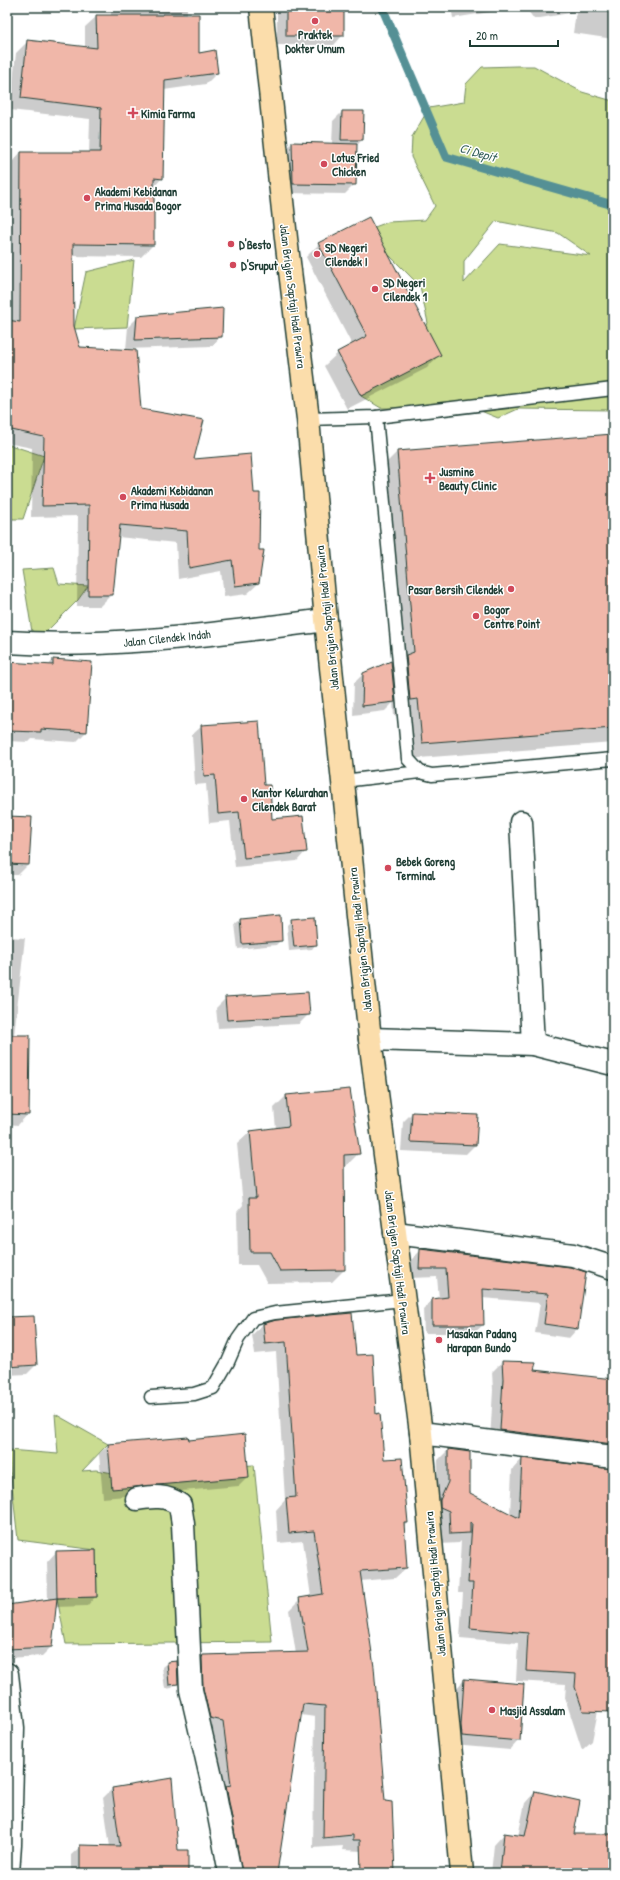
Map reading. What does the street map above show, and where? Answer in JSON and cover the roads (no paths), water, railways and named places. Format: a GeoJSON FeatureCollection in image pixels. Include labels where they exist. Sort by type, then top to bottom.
{"type":"FeatureCollection","features":[{"type":"Feature","properties":{"kind":"main road","name":"Jalan Brigjen Saptaji Hadi Prawira"},"geometry":{"type":"LineString","coordinates":[[261,7],[286,238],[308,419],[326,620],[370,1039],[421,1433],[462,1873]]}},
{"type":"Feature","properties":{"kind":"street","name":"Jalan Cilendek Indah"},"geometry":{"type":"LineString","coordinates":[[7,642],[34,644],[119,643],[196,636],[326,620]]}},
{"type":"Feature","properties":{"kind":"street"},"geometry":{"type":"LineString","coordinates":[[521,822],[533,1044]]}},
{"type":"Feature","properties":{"kind":"street"},"geometry":{"type":"LineString","coordinates":[[370,1039],[533,1044],[613,1064]]}},
{"type":"Feature","properties":{"kind":"street"},"geometry":{"type":"LineString","coordinates":[[395,1233],[573,1255],[613,1268]]}},
{"type":"Feature","properties":{"kind":"street"},"geometry":{"type":"LineString","coordinates":[[421,1433],[613,1457]]}},
{"type":"Feature","properties":{"kind":"street"},"geometry":{"type":"LineString","coordinates":[[137,1499],[151,1496],[160,1497],[174,1500],[180,1505],[183,1524],[191,1690],[214,1790],[230,1873]]}},
{"type":"Feature","properties":{"kind":"street"},"geometry":{"type":"LineString","coordinates":[[7,1674],[10,1728],[10,1845],[8,1873]]}},
{"type":"Feature","properties":{"kind":"lane"},"geometry":{"type":"LineString","coordinates":[[308,419],[376,417],[613,389]]}},
{"type":"Feature","properties":{"kind":"lane"},"geometry":{"type":"LineString","coordinates":[[376,417],[408,759],[420,772]]}},
{"type":"Feature","properties":{"kind":"lane"},"geometry":{"type":"LineString","coordinates":[[343,782],[420,772],[432,775],[613,759]]}},
{"type":"Feature","properties":{"kind":"lane"},"geometry":{"type":"LineString","coordinates":[[152,1397],[194,1394],[214,1388],[238,1339],[253,1318],[275,1313],[403,1300]]}},
{"type":"Feature","properties":{"kind":"waterway","name":"Ci Depit"},"geometry":{"type":"LineString","coordinates":[[382,7],[446,157],[613,205]]}},
{"type":"Feature","properties":{"kind":"place","name":"Praktek Dokter Umum"},"geometry":{"type":"Point","coordinates":[315,21]}},
{"type":"Feature","properties":{"kind":"place","name":"Kimia Farma"},"geometry":{"type":"Point","coordinates":[133,113]}},
{"type":"Feature","properties":{"kind":"place","name":"Lotus Fried Chicken"},"geometry":{"type":"Point","coordinates":[324,164]}},
{"type":"Feature","properties":{"kind":"place","name":"Akademi Kebidanan Prima Husada Bogor"},"geometry":{"type":"Point","coordinates":[87,198]}},
{"type":"Feature","properties":{"kind":"place","name":"D'Besto"},"geometry":{"type":"Point","coordinates":[231,244]}},
{"type":"Feature","properties":{"kind":"place","name":"SD Negeri Cilendek I"},"geometry":{"type":"Point","coordinates":[317,254]}},
{"type":"Feature","properties":{"kind":"place","name":"D'Sruput"},"geometry":{"type":"Point","coordinates":[233,265]}},
{"type":"Feature","properties":{"kind":"place","name":"SD Negeri Cilendek 1"},"geometry":{"type":"Point","coordinates":[375,289]}},
{"type":"Feature","properties":{"kind":"place","name":"Jusmine Beauty Clinic"},"geometry":{"type":"Point","coordinates":[430,478]}},
{"type":"Feature","properties":{"kind":"place","name":"Akademi Kebidanan Prima Husada"},"geometry":{"type":"Point","coordinates":[123,497]}},
{"type":"Feature","properties":{"kind":"place","name":"Pasar Bersih Cilendek"},"geometry":{"type":"Point","coordinates":[511,589]}},
{"type":"Feature","properties":{"kind":"place","name":"Bogor Centre Point"},"geometry":{"type":"Point","coordinates":[476,616]}},
{"type":"Feature","properties":{"kind":"place","name":"Kantor Kelurahan Cilendek Barat"},"geometry":{"type":"Point","coordinates":[244,799]}},
{"type":"Feature","properties":{"kind":"place","name":"Bebek Goreng Terminal"},"geometry":{"type":"Point","coordinates":[388,868]}},
{"type":"Feature","properties":{"kind":"place","name":"Masakan Padang Harapan Bundo"},"geometry":{"type":"Point","coordinates":[439,1340]}},
{"type":"Feature","properties":{"kind":"place","name":"Masjid Assalam"},"geometry":{"type":"Point","coordinates":[492,1710]}}]}
